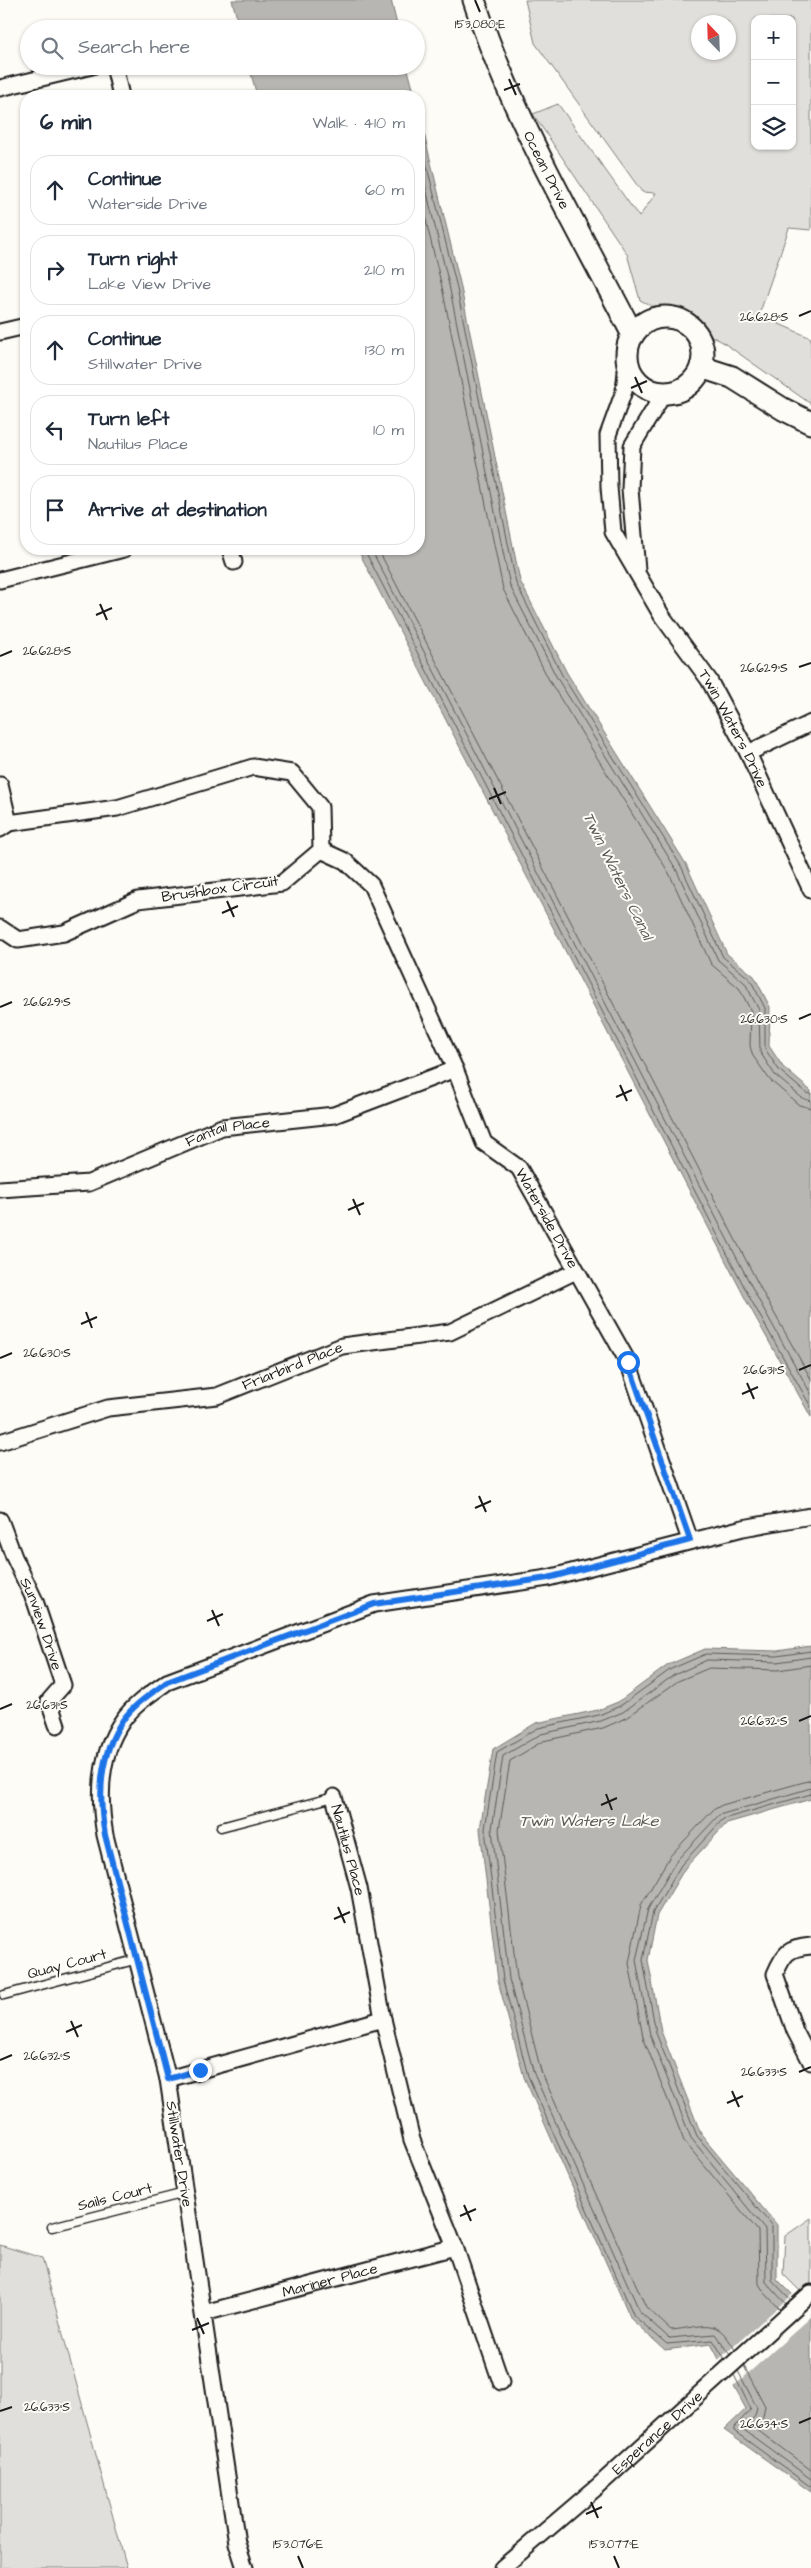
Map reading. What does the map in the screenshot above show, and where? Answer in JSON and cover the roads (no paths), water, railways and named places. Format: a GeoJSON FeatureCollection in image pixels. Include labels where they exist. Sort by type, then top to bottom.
{"type":"FeatureCollection","features":[{"type":"Feature","properties":{"kind":"street","name":"Ocean Drive"},"geometry":{"type":"LineString","coordinates":[[474,0],[490,51],[547,168],[633,335]]}},
{"type":"Feature","properties":{"kind":"street"},"geometry":{"type":"LineString","coordinates":[[0,88],[54,75]]}},
{"type":"Feature","properties":{"kind":"street"},"geometry":{"type":"LineString","coordinates":[[116,75],[120,90]]}},
{"type":"Feature","properties":{"kind":"street"},"geometry":{"type":"LineString","coordinates":[[663,318],[675,319],[686,324],[701,343],[701,367],[695,378],[687,386],[676,392],[651,391],[640,384],[631,374],[627,362],[629,343],[633,335],[641,326],[663,318]]}},
{"type":"Feature","properties":{"kind":"street"},"geometry":{"type":"LineString","coordinates":[[0,332],[20,327]]}},
{"type":"Feature","properties":{"kind":"street","name":"Twin Waters Drive"},"geometry":{"type":"LineString","coordinates":[[627,362],[624,391],[608,435],[608,487],[613,532],[662,616],[709,680],[748,753],[811,890]]}},
{"type":"Feature","properties":{"kind":"street"},"geometry":{"type":"LineString","coordinates":[[701,367],[732,377],[782,409],[811,423]]}},
{"type":"Feature","properties":{"kind":"street","name":"Twin Waters Drive"},"geometry":{"type":"LineString","coordinates":[[638,577],[630,489],[632,446],[664,393]]}},
{"type":"Feature","properties":{"kind":"street"},"geometry":{"type":"LineString","coordinates":[[0,580],[100,555]]}},
{"type":"Feature","properties":{"kind":"street"},"geometry":{"type":"LineString","coordinates":[[748,753],[811,723]]}},
{"type":"Feature","properties":{"kind":"street"},"geometry":{"type":"LineString","coordinates":[[0,785],[4,826],[117,808],[253,767],[292,774],[320,807],[321,850]]}},
{"type":"Feature","properties":{"kind":"street","name":"Brushbox Circuit"},"geometry":{"type":"LineString","coordinates":[[0,928],[18,940],[64,933],[138,900],[282,883],[321,850]]}},
{"type":"Feature","properties":{"kind":"street","name":"Waterside Drive"},"geometry":{"type":"LineString","coordinates":[[321,850],[345,861],[371,885],[455,1069],[484,1143],[519,1168],[628,1362],[690,1540]]}},
{"type":"Feature","properties":{"kind":"street","name":"Fantail Place"},"geometry":{"type":"LineString","coordinates":[[0,1189],[89,1183],[222,1127],[334,1115],[455,1069]]}},
{"type":"Feature","properties":{"kind":"street","name":"Friarbird Place"},"geometry":{"type":"LineString","coordinates":[[0,1442],[108,1408],[217,1396],[342,1346],[450,1332],[576,1271]]}},
{"type":"Feature","properties":{"kind":"street","name":"Stillwater Drive"},"geometry":{"type":"LineString","coordinates":[[245,2568],[237,2543],[168,2079],[105,1835],[100,1804],[102,1776],[110,1744],[124,1719],[142,1700],[167,1682],[374,1604],[548,1578],[690,1540],[743,1528],[808,1517]]}},
{"type":"Feature","properties":{"kind":"street","name":"Sunview Drive"},"geometry":{"type":"LineString","coordinates":[[0,1520],[14,1558],[35,1601],[63,1685],[49,1701],[57,1725]]}},
{"type":"Feature","properties":{"kind":"street","name":"Nautilus Place"},"geometry":{"type":"LineString","coordinates":[[334,1797],[359,1888],[383,2019],[412,2140],[455,2247]]}},
{"type":"Feature","properties":{"kind":"street"},"geometry":{"type":"LineString","coordinates":[[811,1946],[794,1948],[781,1959],[774,1974],[795,2031],[811,2062]]}},
{"type":"Feature","properties":{"kind":"street"},"geometry":{"type":"LineString","coordinates":[[168,2079],[383,2019]]}},
{"type":"Feature","properties":{"kind":"street"},"geometry":{"type":"LineString","coordinates":[[455,2247],[500,2382]]}},
{"type":"Feature","properties":{"kind":"street","name":"Mariner Place"},"geometry":{"type":"LineString","coordinates":[[204,2313],[455,2247]]}},
{"type":"Feature","properties":{"kind":"street","name":"Esperance Drive"},"geometry":{"type":"LineString","coordinates":[[502,2568],[597,2487],[807,2296]]}},
{"type":"Feature","properties":{"kind":"lane","name":"Nautilus Place"},"geometry":{"type":"LineString","coordinates":[[221,1827],[334,1797]]}},
{"type":"Feature","properties":{"kind":"lane","name":"Quay Court"},"geometry":{"type":"LineString","coordinates":[[4,1995],[138,1959]]}},
{"type":"Feature","properties":{"kind":"lane","name":"Sails Court"},"geometry":{"type":"LineString","coordinates":[[52,2227],[185,2194]]}},
{"type":"Feature","properties":{"kind":"water"},"geometry":{"type":"Polygon","coordinates":[[[232,0],[391,0],[396,20],[238,20],[232,0]]]}},
{"type":"Feature","properties":{"kind":"water"},"geometry":{"type":"Polygon","coordinates":[[[251,75],[409,75],[413,90],[255,90],[251,75]]]}},
{"type":"Feature","properties":{"kind":"water","name":"Twin Waters Canal"},"geometry":{"type":"Polygon","coordinates":[[[425,138],[460,283],[520,581],[567,673],[686,864],[727,954],[754,976],[770,1007],[769,1046],[783,1067],[811,1091],[811,1417],[747,1302],[361,556],[425,555],[425,138]]]}},
{"type":"Feature","properties":{"kind":"water","name":"Twin Waters Lake"},"geometry":{"type":"Polygon","coordinates":[[[811,1646],[811,1799],[727,1823],[685,1868],[657,1915],[648,1960],[661,2031],[701,2134],[777,2225],[777,2279],[811,2313],[811,2492],[724,2430],[746,2409],[711,2344],[665,2350],[631,2319],[524,2077],[498,1981],[480,1829],[493,1749],[536,1723],[598,1710],[618,1702],[668,1665],[705,1649],[777,1651],[811,1646]]]}}]}
